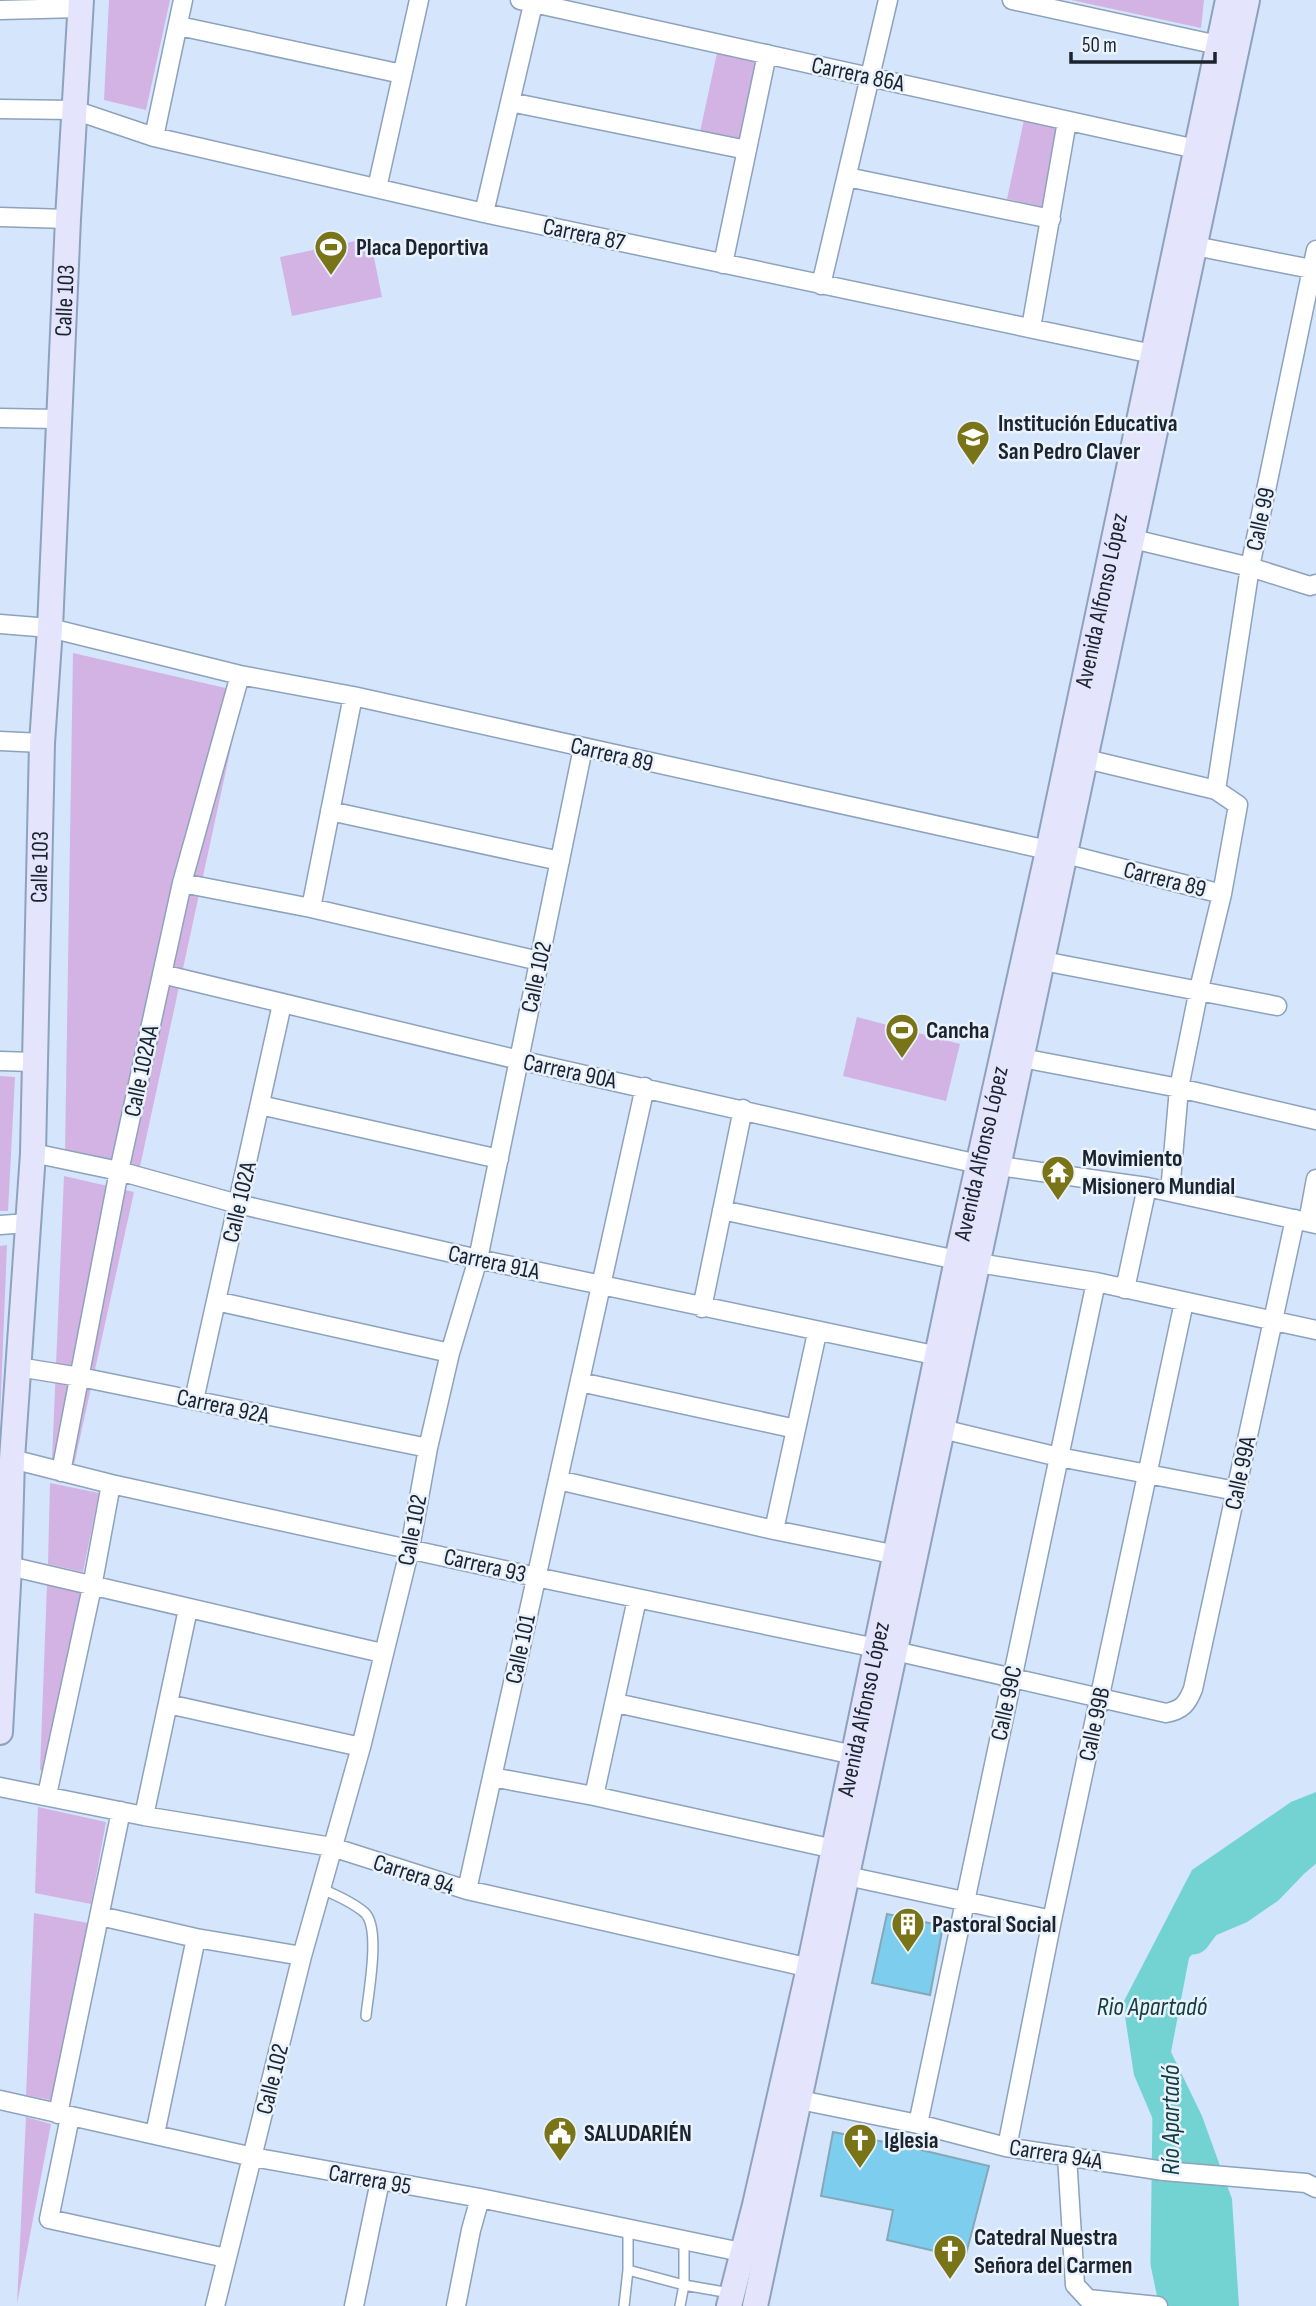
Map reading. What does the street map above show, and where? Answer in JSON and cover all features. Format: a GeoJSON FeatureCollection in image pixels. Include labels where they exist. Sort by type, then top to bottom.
{"type":"FeatureCollection","features":[{"type":"Feature","properties":{"kind":"street"},"geometry":{"type":"LineString","coordinates":[[154,137],[183,0]]}},
{"type":"Feature","properties":{"kind":"street"},"geometry":{"type":"LineString","coordinates":[[377,188],[419,0]]}},
{"type":"Feature","properties":{"kind":"street"},"geometry":{"type":"LineString","coordinates":[[821,285],[888,0]]}},
{"type":"Feature","properties":{"kind":"street"},"geometry":{"type":"LineString","coordinates":[[1012,0],[1218,44]]}},
{"type":"Feature","properties":{"kind":"street","name":"Avenida Alfonso López"},"geometry":{"type":"LineString","coordinates":[[989,1165],[1022,1058],[1043,961],[1057,853],[1086,759],[1133,539],[1196,149],[1228,0]]}},
{"type":"Feature","properties":{"kind":"street","name":"Avenida Alfonso López"},"geometry":{"type":"LineString","coordinates":[[755,2306],[765,2208],[818,1969],[847,1876],[885,1649],[897,1555],[947,1358],[1161,356],[1195,246],[1247,0]]}},
{"type":"Feature","properties":{"kind":"street"},"geometry":{"type":"LineString","coordinates":[[484,213],[510,102],[529,1]]}},
{"type":"Feature","properties":{"kind":"street","name":"Carrera 86A"},"geometry":{"type":"LineString","coordinates":[[529,1],[1196,149]]}},
{"type":"Feature","properties":{"kind":"street"},"geometry":{"type":"LineString","coordinates":[[0,10],[81,4]]}},
{"type":"Feature","properties":{"kind":"street","name":"Calle 103"},"geometry":{"type":"LineString","coordinates":[[0,1732],[12,1459],[7,1429],[18,1367],[33,1153],[42,743],[81,4]]}},
{"type":"Feature","properties":{"kind":"street"},"geometry":{"type":"LineString","coordinates":[[178,26],[402,74]]}},
{"type":"Feature","properties":{"kind":"street"},"geometry":{"type":"LineString","coordinates":[[723,264],[768,54]]}},
{"type":"Feature","properties":{"kind":"street"},"geometry":{"type":"LineString","coordinates":[[510,102],[747,150]]}},
{"type":"Feature","properties":{"kind":"street","name":"Carrera 87"},"geometry":{"type":"LineString","coordinates":[[0,109],[74,110],[154,137],[484,213],[1161,356]]}},
{"type":"Feature","properties":{"kind":"street"},"geometry":{"type":"LineString","coordinates":[[1031,328],[1067,121]]}},
{"type":"Feature","properties":{"kind":"street"},"geometry":{"type":"LineString","coordinates":[[847,177],[1051,219]]}},
{"type":"Feature","properties":{"kind":"street"},"geometry":{"type":"LineString","coordinates":[[0,217],[68,219]]}},
{"type":"Feature","properties":{"kind":"street"},"geometry":{"type":"LineString","coordinates":[[1195,246],[1314,270]]}},
{"type":"Feature","properties":{"kind":"street","name":"Calle 99"},"geometry":{"type":"LineString","coordinates":[[1216,790],[1250,567],[1314,270],[1316,250]]}},
{"type":"Feature","properties":{"kind":"street"},"geometry":{"type":"LineString","coordinates":[[0,418],[57,419]]}},
{"type":"Feature","properties":{"kind":"street"},"geometry":{"type":"LineString","coordinates":[[1133,539],[1250,567],[1310,586],[1316,584]]}},
{"type":"Feature","properties":{"kind":"street","name":"Carrera 89"},"geometry":{"type":"LineString","coordinates":[[0,624],[50,628],[240,675],[353,696],[1057,853],[1222,894]]}},
{"type":"Feature","properties":{"kind":"street","name":"Calle 102AA"},"geometry":{"type":"LineString","coordinates":[[61,1472],[119,1171],[162,974],[183,883],[240,675]]}},
{"type":"Feature","properties":{"kind":"street"},"geometry":{"type":"LineString","coordinates":[[310,908],[353,696]]}},
{"type":"Feature","properties":{"kind":"street"},"geometry":{"type":"LineString","coordinates":[[0,741],[42,743]]}},
{"type":"Feature","properties":{"kind":"street","name":"Calle 102"},"geometry":{"type":"LineString","coordinates":[[215,2306],[302,1956],[361,1747],[410,1548],[428,1448],[450,1353],[478,1259],[583,748]]}},
{"type":"Feature","properties":{"kind":"street"},"geometry":{"type":"LineString","coordinates":[[1086,759],[1216,790],[1238,805],[1222,894],[1179,1088],[1170,1192]]}},
{"type":"Feature","properties":{"kind":"street"},"geometry":{"type":"LineString","coordinates":[[330,811],[560,861]]}},
{"type":"Feature","properties":{"kind":"street"},"geometry":{"type":"LineString","coordinates":[[183,883],[310,908],[539,961]]}},
{"type":"Feature","properties":{"kind":"street"},"geometry":{"type":"LineString","coordinates":[[1043,961],[1278,1006]]}},
{"type":"Feature","properties":{"kind":"street","name":"Carrera 90A"},"geometry":{"type":"LineString","coordinates":[[162,974],[519,1060],[989,1165],[1147,1187],[1306,1222]]}},
{"type":"Feature","properties":{"kind":"street","name":"Calle 102A"},"geometry":{"type":"LineString","coordinates":[[194,1400],[282,1004]]}},
{"type":"Feature","properties":{"kind":"street"},"geometry":{"type":"LineString","coordinates":[[1022,1058],[1179,1088],[1316,1120]]}},
{"type":"Feature","properties":{"kind":"street"},"geometry":{"type":"LineString","coordinates":[[0,1061],[33,1062]]}},
{"type":"Feature","properties":{"kind":"street","name":"Calle 101"},"geometry":{"type":"LineString","coordinates":[[467,1891],[645,1087]]}},
{"type":"Feature","properties":{"kind":"street"},"geometry":{"type":"LineString","coordinates":[[260,1105],[499,1159]]}},
{"type":"Feature","properties":{"kind":"street"},"geometry":{"type":"LineString","coordinates":[[702,1308],[743,1109]]}},
{"type":"Feature","properties":{"kind":"street","name":"Carrera 91A"},"geometry":{"type":"LineString","coordinates":[[33,1153],[119,1171],[238,1204],[478,1259],[817,1333],[947,1358]]}},
{"type":"Feature","properties":{"kind":"street","name":"Calle 99A"},"geometry":{"type":"LineString","coordinates":[[1166,1713],[1184,1707],[1193,1689],[1273,1321],[1306,1222],[1316,1179]]}},
{"type":"Feature","properties":{"kind":"street"},"geometry":{"type":"LineString","coordinates":[[1125,1289],[1147,1187]]}},
{"type":"Feature","properties":{"kind":"street"},"geometry":{"type":"LineString","coordinates":[[722,1209],[968,1261],[1097,1282],[1316,1330]]}},
{"type":"Feature","properties":{"kind":"street"},"geometry":{"type":"LineString","coordinates":[[0,1225],[28,1223]]}},
{"type":"Feature","properties":{"kind":"street","name":"Calle 99C"},"geometry":{"type":"LineString","coordinates":[[918,2124],[1097,1282]]}},
{"type":"Feature","properties":{"kind":"street"},"geometry":{"type":"LineString","coordinates":[[216,1301],[450,1353]]}},
{"type":"Feature","properties":{"kind":"street","name":"Calle 99B"},"geometry":{"type":"LineString","coordinates":[[1007,2147],[1052,1920],[1184,1302]]}},
{"type":"Feature","properties":{"kind":"street"},"geometry":{"type":"LineString","coordinates":[[774,1530],[817,1333]]}},
{"type":"Feature","properties":{"kind":"street","name":"Avenida Alfonso López"},"geometry":{"type":"LineString","coordinates":[[730,2300],[741,2252],[765,2208],[800,2100],[834,1849],[854,1755],[885,1649],[942,1429],[947,1358]]}},
{"type":"Feature","properties":{"kind":"street","name":"Carrera 92A"},"geometry":{"type":"LineString","coordinates":[[18,1367],[80,1377],[428,1448]]}},
{"type":"Feature","properties":{"kind":"street"},"geometry":{"type":"LineString","coordinates":[[580,1382],[796,1429]]}},
{"type":"Feature","properties":{"kind":"street"},"geometry":{"type":"LineString","coordinates":[[942,1429],[1059,1457],[1236,1491]]}},
{"type":"Feature","properties":{"kind":"street","name":"Carrera 93"},"geometry":{"type":"LineString","coordinates":[[12,1459],[111,1484],[637,1599],[885,1649],[1166,1713]]}},
{"type":"Feature","properties":{"kind":"street"},"geometry":{"type":"LineString","coordinates":[[558,1480],[774,1530],[897,1555]]}},
{"type":"Feature","properties":{"kind":"street"},"geometry":{"type":"LineString","coordinates":[[47,1795],[92,1587],[111,1484]]}},
{"type":"Feature","properties":{"kind":"street"},"geometry":{"type":"LineString","coordinates":[[9,1566],[382,1653]]}},
{"type":"Feature","properties":{"kind":"street"},"geometry":{"type":"LineString","coordinates":[[594,1796],[637,1599]]}},
{"type":"Feature","properties":{"kind":"street"},"geometry":{"type":"LineString","coordinates":[[144,1816],[188,1609]]}},
{"type":"Feature","properties":{"kind":"street"},"geometry":{"type":"LineString","coordinates":[[616,1703],[854,1755]]}},
{"type":"Feature","properties":{"kind":"street"},"geometry":{"type":"LineString","coordinates":[[168,1704],[361,1747]]}},
{"type":"Feature","properties":{"kind":"street"},"geometry":{"type":"LineString","coordinates":[[492,1777],[594,1796],[834,1849]]}},
{"type":"Feature","properties":{"kind":"street","name":"Carrera 94"},"geometry":{"type":"LineString","coordinates":[[0,1787],[144,1816],[332,1847],[467,1891],[818,1969]]}},
{"type":"Feature","properties":{"kind":"street"},"geometry":{"type":"LineString","coordinates":[[121,1811],[64,2116],[49,2219],[226,2258]]}},
{"type":"Feature","properties":{"kind":"street"},"geometry":{"type":"LineString","coordinates":[[847,1876],[1052,1920]]}},
{"type":"Feature","properties":{"kind":"street"},"geometry":{"type":"LineString","coordinates":[[100,1916],[196,1938],[302,1956]]}},
{"type":"Feature","properties":{"kind":"street"},"geometry":{"type":"LineString","coordinates":[[155,2134],[196,1938]]}},
{"type":"Feature","properties":{"kind":"street","name":"Carrera 95"},"geometry":{"type":"LineString","coordinates":[[0,2100],[253,2157],[480,2198],[741,2252]]}},
{"type":"Feature","properties":{"kind":"street","name":"Carrera 94A"},"geometry":{"type":"LineString","coordinates":[[800,2100],[918,2124],[1007,2147],[1164,2171],[1306,2183],[1316,2188]]}},
{"type":"Feature","properties":{"kind":"street"},"geometry":{"type":"LineString","coordinates":[[1068,2156],[1075,2285],[1088,2300],[1157,2306]]}},
{"type":"Feature","properties":{"kind":"street"},"geometry":{"type":"LineString","coordinates":[[354,2306],[380,2181]]}},
{"type":"Feature","properties":{"kind":"street"},"geometry":{"type":"LineString","coordinates":[[456,2306],[480,2198]]}},
{"type":"Feature","properties":{"kind":"lane"},"geometry":{"type":"LineString","coordinates":[[322,1889],[365,1913],[370,1921],[373,1936],[366,2016]]}},
{"type":"Feature","properties":{"kind":"lane"},"geometry":{"type":"LineString","coordinates":[[624,2306],[628,2270],[628,2229]]}},
{"type":"Feature","properties":{"kind":"lane"},"geometry":{"type":"LineString","coordinates":[[680,2306],[684,2285],[684,2241]]}},
{"type":"Feature","properties":{"kind":"lane"},"geometry":{"type":"LineString","coordinates":[[628,2270],[730,2300]]}},
{"type":"Feature","properties":{"kind":"shaded area"},"geometry":{"type":"Polygon","coordinates":[[[109,0],[170,0],[146,110],[104,100],[109,0]]]}},
{"type":"Feature","properties":{"kind":"shaded area"},"geometry":{"type":"Polygon","coordinates":[[[1071,0],[1204,0],[1201,28],[1071,0]]]}},
{"type":"Feature","properties":{"kind":"shaded area"},"geometry":{"type":"Polygon","coordinates":[[[717,53],[756,61],[740,140],[700,132],[717,53]]]}},
{"type":"Feature","properties":{"kind":"shaded area"},"geometry":{"type":"Polygon","coordinates":[[[1024,120],[1063,129],[1045,207],[1007,199],[1024,120]]]}},
{"type":"Feature","properties":{"kind":"shaded area","name":"Placa Deportiva"},"geometry":{"type":"Polygon","coordinates":[[[370,238],[382,297],[292,316],[280,257],[370,238]]]}},
{"type":"Feature","properties":{"kind":"shaded area"},"geometry":{"type":"Polygon","coordinates":[[[73,653],[243,692],[139,1171],[65,1153],[73,653]]]}},
{"type":"Feature","properties":{"kind":"shaded area","name":"Cancha"},"geometry":{"type":"Polygon","coordinates":[[[857,1017],[960,1044],[946,1101],[843,1076],[857,1017]]]}},
{"type":"Feature","properties":{"kind":"shaded area"},"geometry":{"type":"Polygon","coordinates":[[[0,1076],[15,1077],[8,1211],[0,1211],[0,1076]]]}},
{"type":"Feature","properties":{"kind":"shaded area"},"geometry":{"type":"Polygon","coordinates":[[[64,1176],[134,1192],[74,1465],[52,1460],[64,1176]]]}},
{"type":"Feature","properties":{"kind":"shaded area"},"geometry":{"type":"Polygon","coordinates":[[[7,1245],[0,1418],[0,1246],[7,1245]]]}},
{"type":"Feature","properties":{"kind":"shaded area"},"geometry":{"type":"Polygon","coordinates":[[[50,1483],[99,1493],[83,1572],[48,1564],[50,1483]]]}},
{"type":"Feature","properties":{"kind":"shaded area"},"geometry":{"type":"Polygon","coordinates":[[[47,1585],[81,1593],[48,1772],[40,1770],[47,1585]]]}},
{"type":"Feature","properties":{"kind":"shaded area"},"geometry":{"type":"Polygon","coordinates":[[[38,1807],[106,1822],[91,1904],[35,1893],[38,1807]]]}},
{"type":"Feature","properties":{"kind":"shaded area"},"geometry":{"type":"Polygon","coordinates":[[[34,1913],[88,1923],[55,2101],[26,2095],[34,1913]]]}},
{"type":"Feature","properties":{"kind":"shaded area"},"geometry":{"type":"Polygon","coordinates":[[[26,2117],[51,2124],[17,2304],[26,2117]]]}},
{"type":"Feature","properties":{"kind":"water","name":"Rio Apartadó"},"geometry":{"type":"Polygon","coordinates":[[[1316,1792],[1316,1840],[1279,1854],[1189,1958],[1171,2052],[1202,2116],[1232,2199],[1239,2306],[1186,2306],[1184,2207],[1172,2164],[1134,2075],[1123,2003],[1192,1870],[1291,1802],[1316,1792]]]}},
{"type":"Feature","properties":{"kind":"building","name":"Pastoral Social"},"geometry":{"type":"Polygon","coordinates":[[[887,1914],[943,1926],[930,1995],[872,1983],[887,1914]]]}},
{"type":"Feature","properties":{"kind":"building"},"geometry":{"type":"Polygon","coordinates":[[[833,2132],[989,2166],[965,2258],[887,2240],[893,2210],[821,2196],[833,2132]]]}},
{"type":"Feature","properties":{"kind":"waterway","name":"Río Apartadó"},"geometry":{"type":"LineString","coordinates":[[1193,1937],[1205,1921],[1238,1907],[1267,1887],[1316,1841]]}},
{"type":"Feature","properties":{"kind":"waterway","name":"Río Apartadó"},"geometry":{"type":"LineString","coordinates":[[1170,2110],[1168,2263],[1177,2306]]}},
{"type":"Feature","properties":{"kind":"place","name":"Placa Deportiva"},"geometry":{"type":"Point","coordinates":[331,277]}},
{"type":"Feature","properties":{"kind":"place","name":"Institución Educativa San Pedro Claver"},"geometry":{"type":"Point","coordinates":[973,467]}},
{"type":"Feature","properties":{"kind":"place","name":"Cancha"},"geometry":{"type":"Point","coordinates":[902,1060]}},
{"type":"Feature","properties":{"kind":"place","name":"Movimiento Misionero Mundial"},"geometry":{"type":"Point","coordinates":[1058,1202]}},
{"type":"Feature","properties":{"kind":"place","name":"Pastoral Social"},"geometry":{"type":"Point","coordinates":[908,1954]}},
{"type":"Feature","properties":{"kind":"place","name":"SALUDARIÉN"},"geometry":{"type":"Point","coordinates":[560,2163]}},
{"type":"Feature","properties":{"kind":"place","name":"Iglesia"},"geometry":{"type":"Point","coordinates":[860,2170]}},
{"type":"Feature","properties":{"kind":"place","name":"Catedral Nuestra Señora del Carmen"},"geometry":{"type":"Point","coordinates":[950,2281]}}]}
